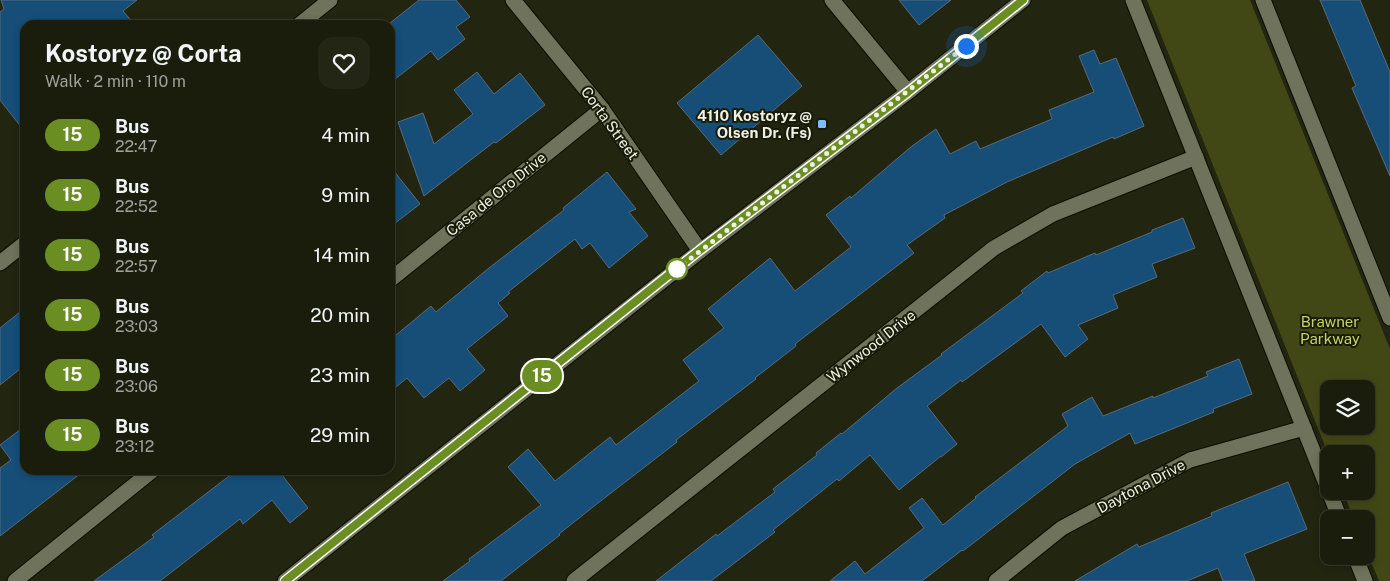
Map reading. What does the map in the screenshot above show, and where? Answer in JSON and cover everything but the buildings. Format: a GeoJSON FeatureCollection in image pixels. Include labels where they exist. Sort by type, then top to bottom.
{"type":"FeatureCollection","features":[{"type":"Feature","properties":{"kind":"street"},"geometry":{"type":"LineString","coordinates":[[305,20],[330,0]]}},
{"type":"Feature","properties":{"kind":"street","name":"Corta Street"},"geometry":{"type":"LineString","coordinates":[[514,0],[602,109],[700,250]]}},
{"type":"Feature","properties":{"kind":"street"},"geometry":{"type":"LineString","coordinates":[[832,0],[908,92]]}},
{"type":"Feature","properties":{"kind":"street"},"geometry":{"type":"LineString","coordinates":[[285,581],[700,250],[908,92],[1023,0]]}},
{"type":"Feature","properties":{"kind":"street"},"geometry":{"type":"LineString","coordinates":[[1133,0],[1320,468]]}},
{"type":"Feature","properties":{"kind":"street"},"geometry":{"type":"LineString","coordinates":[[1263,0],[1390,318]]}},
{"type":"Feature","properties":{"kind":"street","name":"Casa de Oro Drive"},"geometry":{"type":"LineString","coordinates":[[395,276],[602,109]]}},
{"type":"Feature","properties":{"kind":"street","name":"Wynwood Drive"},"geometry":{"type":"LineString","coordinates":[[574,581],[994,248],[1053,214],[1196,157]]}},
{"type":"Feature","properties":{"kind":"street"},"geometry":{"type":"LineString","coordinates":[[0,263],[20,247]]}},
{"type":"Feature","properties":{"kind":"street","name":"Daytona Drive"},"geometry":{"type":"LineString","coordinates":[[996,581],[1062,528],[1190,460],[1304,428]]}},
{"type":"Feature","properties":{"kind":"street"},"geometry":{"type":"LineString","coordinates":[[15,581],[147,475]]}},
{"type":"Feature","properties":{"kind":"street"},"geometry":{"type":"LineString","coordinates":[[1359,565],[1365,581]]}},
{"type":"Feature","properties":{"kind":"green space","name":"Brawner Parkway"},"geometry":{"type":"Polygon","coordinates":[[[1147,0],[1250,0],[1390,349],[1390,581],[1379,581],[1372,565],[1375,565],[1375,510],[1350,510],[1347,500],[1375,500],[1375,445],[1325,445],[1321,435],[1375,435],[1375,380],[1320,380],[1320,433],[1147,0]]]}},
{"type":"Feature","properties":{"kind":"bus line","name":"15"},"geometry":{"type":"LineString","coordinates":[[285,581],[700,250],[908,92],[1023,0]]}},
{"type":"Feature","properties":{"kind":"place","name":"4110 Kostoryz @ Olsen Dr. (Fs)"},"geometry":{"type":"Point","coordinates":[822,124]}},
{"type":"Feature","properties":{"kind":"route"},"geometry":{"type":"LineString","coordinates":[[677,269],[966,46]]}}]}
